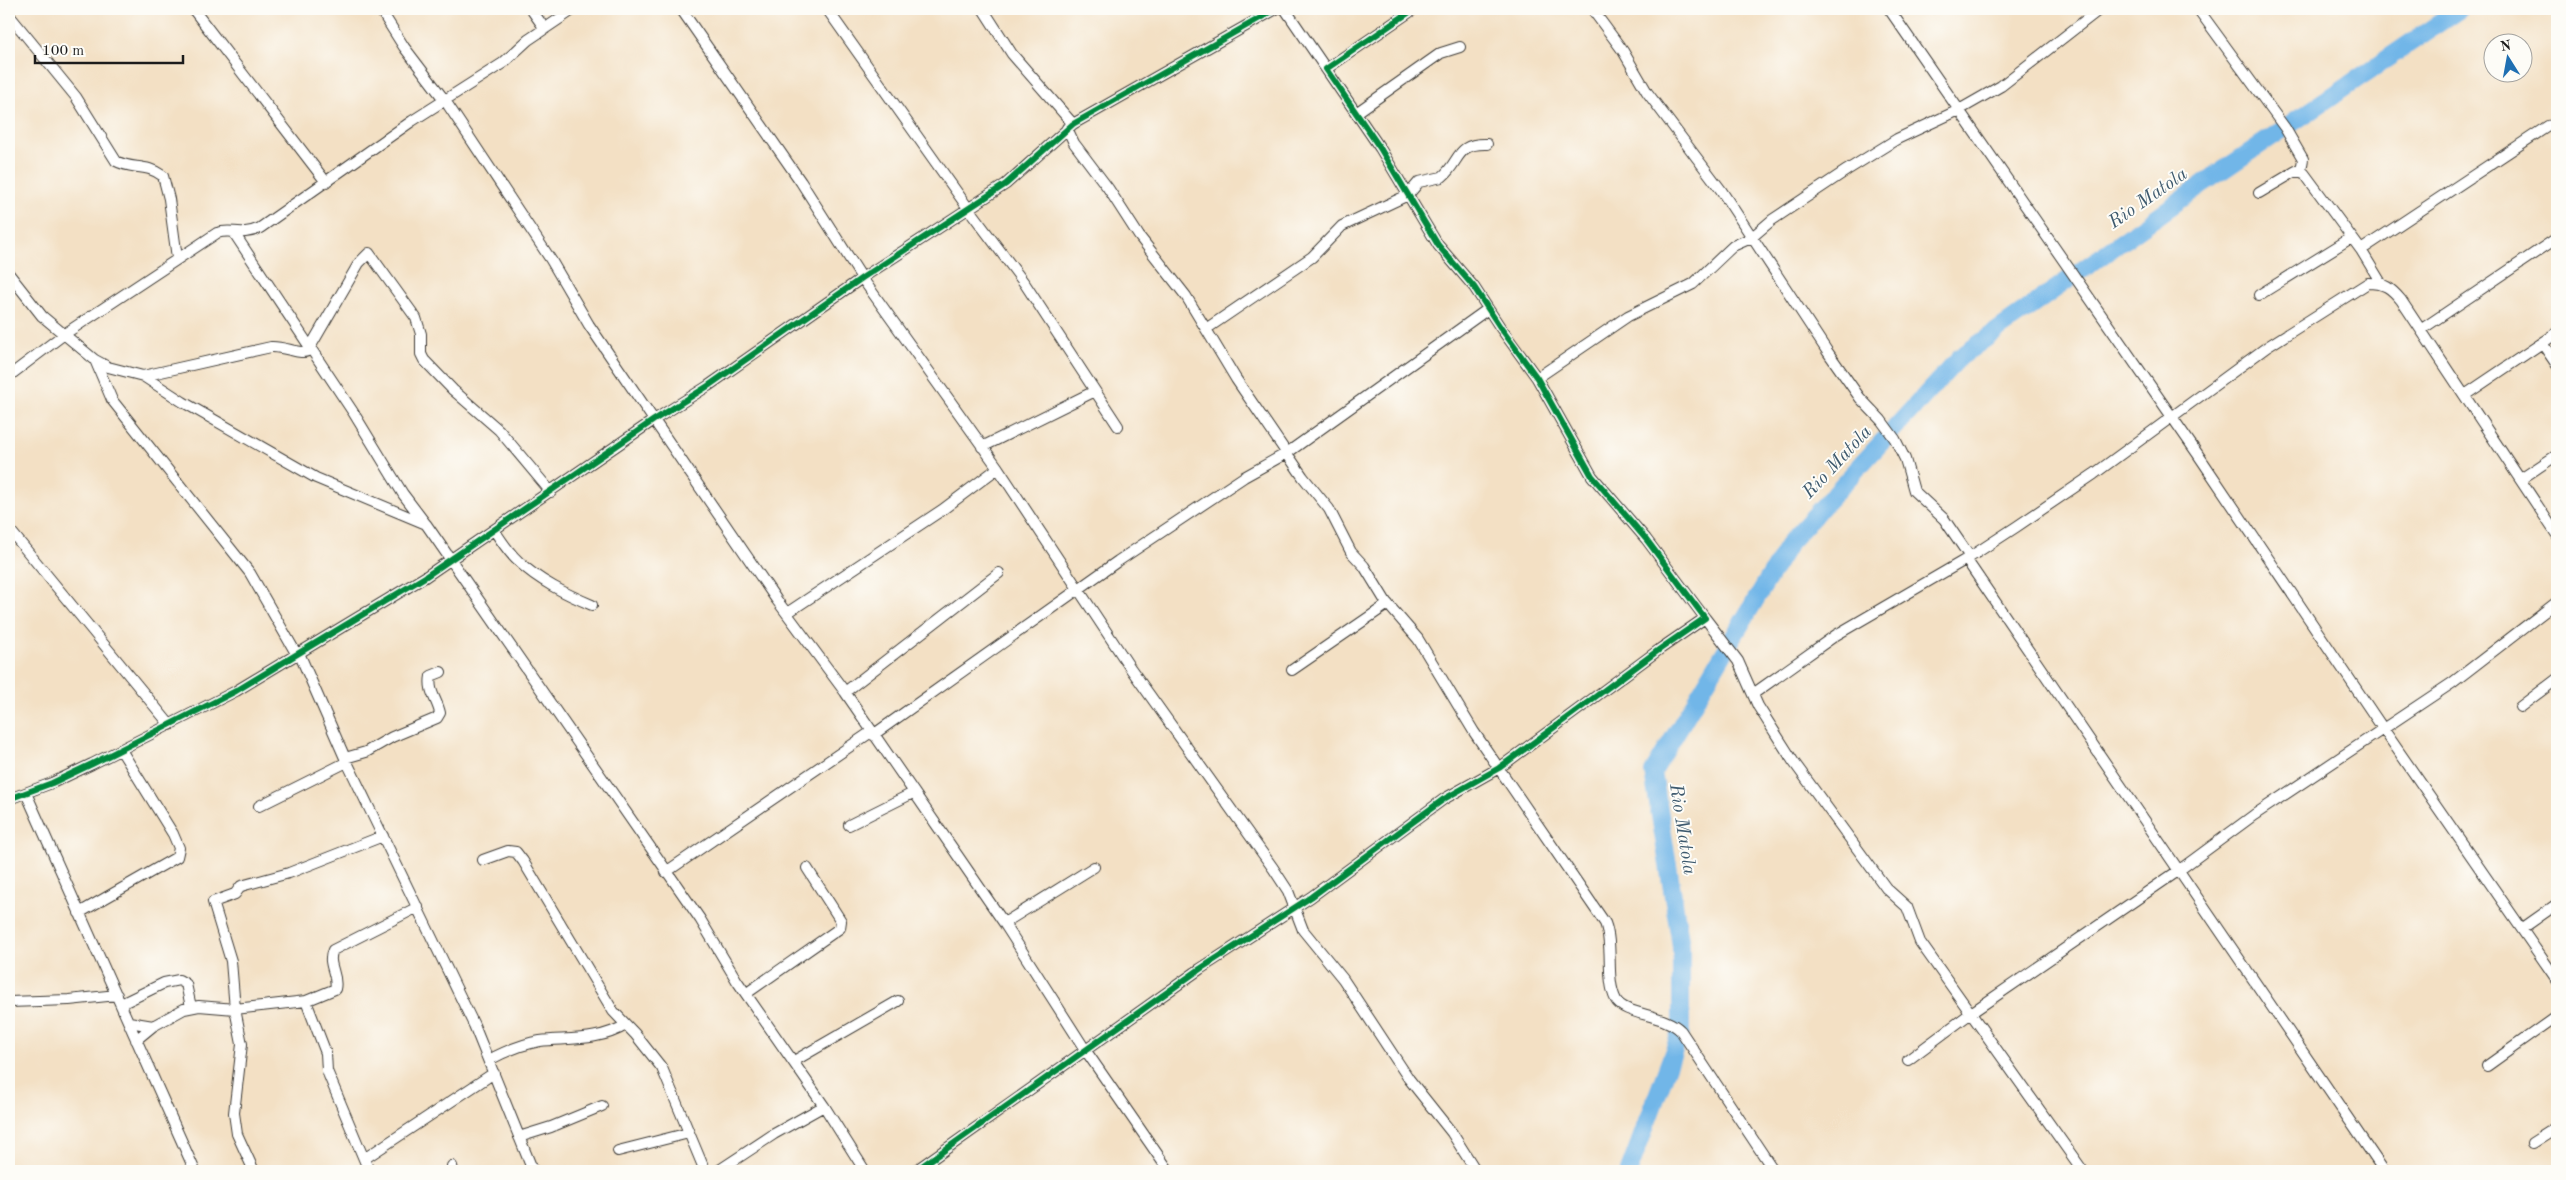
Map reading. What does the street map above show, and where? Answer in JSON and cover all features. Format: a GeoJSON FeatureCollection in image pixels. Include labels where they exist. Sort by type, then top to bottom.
{"type":"FeatureCollection","features":[{"type":"Feature","properties":{"kind":"street"},"geometry":{"type":"LineString","coordinates":[[193,9],[326,182]]}},
{"type":"Feature","properties":{"kind":"street"},"geometry":{"type":"LineString","coordinates":[[380,9],[404,47],[446,102],[551,260],[589,325],[786,613],[845,692],[1004,923],[1086,1051],[1169,1171]]}},
{"type":"Feature","properties":{"kind":"street"},"geometry":{"type":"LineString","coordinates":[[531,9],[545,29]]}},
{"type":"Feature","properties":{"kind":"street"},"geometry":{"type":"LineString","coordinates":[[9,376],[63,335],[216,233],[224,231],[245,234],[260,228],[412,122],[446,102],[514,56],[528,40],[574,9]]}},
{"type":"Feature","properties":{"kind":"street"},"geometry":{"type":"LineString","coordinates":[[681,9],[801,182],[862,278],[998,468],[1161,712],[1273,868],[1288,891],[1304,930],[1343,979],[1409,1080],[1452,1133],[1476,1171]]}},
{"type":"Feature","properties":{"kind":"street"},"geometry":{"type":"LineString","coordinates":[[827,9],[968,208],[1025,284],[1118,426]]}},
{"type":"Feature","properties":{"kind":"street"},"geometry":{"type":"LineString","coordinates":[[983,9],[1012,54],[1070,126],[1074,143],[1150,250],[1186,296],[1236,380],[1329,509],[1352,552],[1364,566],[1388,604],[1418,639],[1499,768],[1605,922],[1611,953],[1612,986],[1616,1000],[1626,1008],[1671,1022],[1681,1031],[1774,1171]]}},
{"type":"Feature","properties":{"kind":"street"},"geometry":{"type":"LineString","coordinates":[[10,796],[26,793],[52,783],[236,691],[449,561],[654,420],[708,386],[862,278],[1006,184],[1070,126],[1276,9]]}},
{"type":"Feature","properties":{"kind":"street"},"geometry":{"type":"LineString","coordinates":[[1285,9],[1356,113],[1438,244],[1474,287],[1537,378],[1582,452],[1592,476],[1646,538],[1738,661],[1768,724],[1793,761],[1886,888],[1907,906],[1920,942],[2083,1171]]}},
{"type":"Feature","properties":{"kind":"street"},"geometry":{"type":"LineString","coordinates":[[1326,69],[1414,9]]}},
{"type":"Feature","properties":{"kind":"street"},"geometry":{"type":"LineString","coordinates":[[1592,9],[1623,51],[1647,92],[1721,190],[1751,238],[1860,398],[1882,420],[1896,439],[1905,459],[1914,491],[1944,518],[1968,558],[2178,871],[2290,1031],[2384,1171]]}},
{"type":"Feature","properties":{"kind":"street"},"geometry":{"type":"LineString","coordinates":[[1889,9],[2171,415],[2384,730],[2523,928],[2557,980]]}},
{"type":"Feature","properties":{"kind":"street"},"geometry":{"type":"LineString","coordinates":[[1537,378],[1628,316],[1693,284],[1733,246],[1751,238],[1818,189],[1897,139],[1960,110],[2001,86],[2100,9]]}},
{"type":"Feature","properties":{"kind":"street"},"geometry":{"type":"LineString","coordinates":[[2198,9],[2285,128],[2303,159],[2301,171],[2360,250],[2381,283],[2390,288],[2401,300],[2422,329],[2557,535]]}},
{"type":"Feature","properties":{"kind":"street"},"geometry":{"type":"LineString","coordinates":[[9,15],[76,97],[116,161],[122,164],[146,166],[163,176],[169,199],[177,258]]}},
{"type":"Feature","properties":{"kind":"street"},"geometry":{"type":"LineString","coordinates":[[1356,113],[1441,53],[1460,47]]}},
{"type":"Feature","properties":{"kind":"street"},"geometry":{"type":"LineString","coordinates":[[2360,250],[2548,126],[2557,124]]}},
{"type":"Feature","properties":{"kind":"street"},"geometry":{"type":"LineString","coordinates":[[1057,138],[1074,143]]}},
{"type":"Feature","properties":{"kind":"street"},"geometry":{"type":"LineString","coordinates":[[1206,329],[1312,257],[1342,226],[1408,195],[1419,182],[1442,177],[1460,152],[1467,146],[1487,144]]}},
{"type":"Feature","properties":{"kind":"street"},"geometry":{"type":"LineString","coordinates":[[2259,193],[2301,171]]}},
{"type":"Feature","properties":{"kind":"street"},"geometry":{"type":"LineString","coordinates":[[234,233],[353,412],[403,494],[426,524],[449,561],[700,919],[737,981],[794,1061],[865,1171]]}},
{"type":"Feature","properties":{"kind":"street"},"geometry":{"type":"LineString","coordinates":[[2259,295],[2351,238]]}},
{"type":"Feature","properties":{"kind":"street"},"geometry":{"type":"LineString","coordinates":[[2422,329],[2557,238]]}},
{"type":"Feature","properties":{"kind":"street"},"geometry":{"type":"LineString","coordinates":[[143,376],[271,347],[284,347],[302,353],[311,350],[355,270],[368,252],[416,318],[421,334],[421,354],[424,360],[453,390],[500,430],[551,492]]}},
{"type":"Feature","properties":{"kind":"street"},"geometry":{"type":"LineString","coordinates":[[9,274],[42,316],[95,360],[108,367],[143,376],[182,402],[316,478],[426,524]]}},
{"type":"Feature","properties":{"kind":"street"},"geometry":{"type":"LineString","coordinates":[[1753,694],[1836,635],[1968,558],[2094,474],[2171,415],[2316,316],[2368,283],[2381,283]]}},
{"type":"Feature","properties":{"kind":"street"},"geometry":{"type":"LineString","coordinates":[[666,872],[872,733],[1118,561],[1244,477],[1287,453],[1488,309]]}},
{"type":"Feature","properties":{"kind":"street"},"geometry":{"type":"LineString","coordinates":[[2465,395],[2557,333]]}},
{"type":"Feature","properties":{"kind":"street"},"geometry":{"type":"LineString","coordinates":[[2542,343],[2557,365]]}},
{"type":"Feature","properties":{"kind":"street"},"geometry":{"type":"LineString","coordinates":[[95,360],[112,400],[250,573],[298,654],[346,760],[490,1060],[533,1171]]}},
{"type":"Feature","properties":{"kind":"street"},"geometry":{"type":"LineString","coordinates":[[982,447],[1095,391]]}},
{"type":"Feature","properties":{"kind":"street"},"geometry":{"type":"LineString","coordinates":[[2521,479],[2557,454]]}},
{"type":"Feature","properties":{"kind":"street"},"geometry":{"type":"LineString","coordinates":[[786,613],[942,510],[998,468]]}},
{"type":"Feature","properties":{"kind":"street"},"geometry":{"type":"LineString","coordinates":[[9,529],[170,725]]}},
{"type":"Feature","properties":{"kind":"street"},"geometry":{"type":"LineString","coordinates":[[494,530],[516,560],[545,583],[592,605]]}},
{"type":"Feature","properties":{"kind":"street"},"geometry":{"type":"LineString","coordinates":[[845,692],[999,573]]}},
{"type":"Feature","properties":{"kind":"street"},"geometry":{"type":"LineString","coordinates":[[1908,1060],[1971,1013],[2178,871],[2254,815],[2452,683],[2557,602]]}},
{"type":"Feature","properties":{"kind":"street"},"geometry":{"type":"LineString","coordinates":[[1292,670],[1388,604]]}},
{"type":"Feature","properties":{"kind":"street"},"geometry":{"type":"LineString","coordinates":[[915,1171],[1200,970],[1295,908],[1444,799],[1499,768],[1652,654],[1705,618]]}},
{"type":"Feature","properties":{"kind":"street"},"geometry":{"type":"LineString","coordinates":[[259,806],[392,737],[437,718],[440,713],[431,693],[430,683],[431,676],[442,672]]}},
{"type":"Feature","properties":{"kind":"street"},"geometry":{"type":"LineString","coordinates":[[2520,707],[2557,679]]}},
{"type":"Feature","properties":{"kind":"street"},"geometry":{"type":"LineString","coordinates":[[79,914],[177,857],[179,848],[173,834],[121,750]]}},
{"type":"Feature","properties":{"kind":"street"},"geometry":{"type":"LineString","coordinates":[[26,793],[195,1171]]}},
{"type":"Feature","properties":{"kind":"street"},"geometry":{"type":"LineString","coordinates":[[849,825],[913,793]]}},
{"type":"Feature","properties":{"kind":"street"},"geometry":{"type":"LineString","coordinates":[[254,1171],[237,1134],[234,1113],[242,1044],[235,1009],[231,961],[213,902],[235,894],[241,886],[289,873],[384,836]]}},
{"type":"Feature","properties":{"kind":"street"},"geometry":{"type":"LineString","coordinates":[[482,860],[508,851],[516,852],[613,1011],[662,1068],[705,1171]]}},
{"type":"Feature","properties":{"kind":"street"},"geometry":{"type":"LineString","coordinates":[[1004,923],[1094,867]]}},
{"type":"Feature","properties":{"kind":"street"},"geometry":{"type":"LineString","coordinates":[[747,993],[840,928],[841,921],[807,868]]}},
{"type":"Feature","properties":{"kind":"street"},"geometry":{"type":"LineString","coordinates":[[2523,928],[2557,904]]}},
{"type":"Feature","properties":{"kind":"street"},"geometry":{"type":"LineString","coordinates":[[136,1040],[153,1026],[191,1007],[235,1009],[306,1001],[335,989],[336,985],[330,963],[333,950],[418,907]]}},
{"type":"Feature","properties":{"kind":"street"},"geometry":{"type":"LineString","coordinates":[[9,1002],[119,1000],[164,983],[179,980],[186,984],[191,1007]]}},
{"type":"Feature","properties":{"kind":"street"},"geometry":{"type":"LineString","coordinates":[[306,1001],[326,1053],[327,1071],[369,1171]]}},
{"type":"Feature","properties":{"kind":"street"},"geometry":{"type":"LineString","coordinates":[[794,1061],[898,1001]]}},
{"type":"Feature","properties":{"kind":"street"},"geometry":{"type":"LineString","coordinates":[[2487,1066],[2557,1016]]}},
{"type":"Feature","properties":{"kind":"street"},"geometry":{"type":"LineString","coordinates":[[129,1022],[153,1026]]}},
{"type":"Feature","properties":{"kind":"street"},"geometry":{"type":"LineString","coordinates":[[490,1060],[519,1046],[540,1041],[591,1038],[605,1035],[626,1025]]}},
{"type":"Feature","properties":{"kind":"street"},"geometry":{"type":"LineString","coordinates":[[364,1159],[494,1073]]}},
{"type":"Feature","properties":{"kind":"street"},"geometry":{"type":"LineString","coordinates":[[519,1137],[551,1127],[602,1106]]}},
{"type":"Feature","properties":{"kind":"street"},"geometry":{"type":"LineString","coordinates":[[718,1171],[774,1134],[824,1106]]}},
{"type":"Feature","properties":{"kind":"street"},"geometry":{"type":"LineString","coordinates":[[2532,1143],[2557,1127]]}},
{"type":"Feature","properties":{"kind":"street"},"geometry":{"type":"LineString","coordinates":[[618,1151],[689,1132]]}},
{"type":"Feature","properties":{"kind":"waterway","name":"Rio Matola"},"geometry":{"type":"LineString","coordinates":[[1629,1171],[1681,1031],[1681,946],[1653,772],[1790,542],[1960,357],[2204,183],[2460,9]]}},
{"type":"Feature","properties":{"kind":"cycle path"},"geometry":{"type":"LineString","coordinates":[[9,799],[52,783],[92,764],[236,691],[425,577],[654,420],[708,386],[862,278],[1006,184],[1073,124],[1276,9]]}},
{"type":"Feature","properties":{"kind":"cycle path"},"geometry":{"type":"LineString","coordinates":[[915,1171],[1200,969],[1311,897],[1444,799],[1499,768],[1705,618],[1646,539],[1592,476],[1537,378],[1474,287],[1438,245],[1380,148],[1326,69],[1414,9]]}}]}
